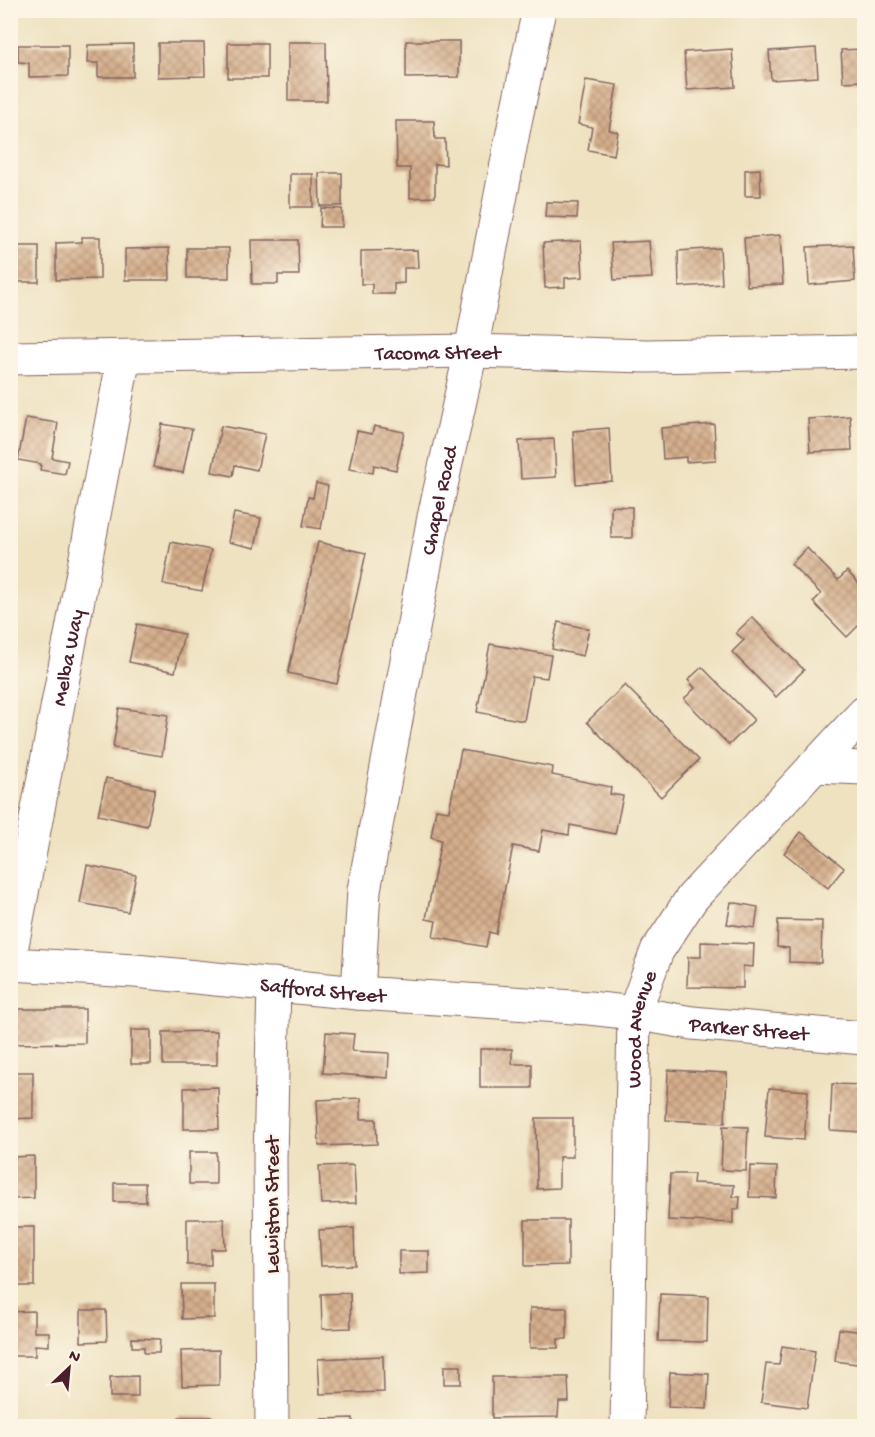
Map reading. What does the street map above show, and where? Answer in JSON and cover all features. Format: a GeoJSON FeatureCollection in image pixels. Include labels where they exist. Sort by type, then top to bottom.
{"type":"FeatureCollection","features":[{"type":"Feature","properties":{"kind":"street","name":"Chapel Road"},"geometry":{"type":"LineString","coordinates":[[358,993],[364,890],[434,517],[471,351],[539,10]]}},
{"type":"Feature","properties":{"kind":"street","name":"Tacoma Street"},"geometry":{"type":"LineString","coordinates":[[10,358],[471,351],[647,356],[864,352]]}},
{"type":"Feature","properties":{"kind":"street","name":"Melba Way"},"geometry":{"type":"LineString","coordinates":[[10,957],[124,357]]}},
{"type":"Feature","properties":{"kind":"street","name":"Wood Avenue"},"geometry":{"type":"LineString","coordinates":[[627,1426],[634,1013],[657,951],[692,898],[864,713]]}},
{"type":"Feature","properties":{"kind":"street"},"geometry":{"type":"LineString","coordinates":[[814,766],[864,768]]}},
{"type":"Feature","properties":{"kind":"street","name":"Safford Street"},"geometry":{"type":"LineString","coordinates":[[10,964],[135,971],[358,993],[634,1013]]}},
{"type":"Feature","properties":{"kind":"street","name":"Lewiston Street"},"geometry":{"type":"LineString","coordinates":[[272,1426],[270,1160],[274,984]]}},
{"type":"Feature","properties":{"kind":"street","name":"Parker Street"},"geometry":{"type":"LineString","coordinates":[[634,1013],[693,1023],[864,1038]]}},
{"type":"Feature","properties":{"kind":"building"},"geometry":{"type":"Polygon","coordinates":[[[406,41],[459,41],[459,77],[406,78],[406,41]]]}},
{"type":"Feature","properties":{"kind":"building"},"geometry":{"type":"Polygon","coordinates":[[[288,42],[326,42],[327,101],[288,101],[288,42]]]}},
{"type":"Feature","properties":{"kind":"building"},"geometry":{"type":"Polygon","coordinates":[[[158,43],[204,43],[205,76],[158,77],[158,43]]]}},
{"type":"Feature","properties":{"kind":"building"},"geometry":{"type":"Polygon","coordinates":[[[228,43],[267,43],[267,78],[228,78],[228,43]]]}},
{"type":"Feature","properties":{"kind":"building"},"geometry":{"type":"Polygon","coordinates":[[[133,44],[133,77],[98,77],[98,63],[87,63],[88,45],[133,44]]]}},
{"type":"Feature","properties":{"kind":"building"},"geometry":{"type":"Polygon","coordinates":[[[18,45],[68,45],[68,76],[29,77],[29,63],[18,62],[18,45]]]}},
{"type":"Feature","properties":{"kind":"building"},"geometry":{"type":"Polygon","coordinates":[[[816,48],[818,77],[771,80],[769,51],[816,48]]]}},
{"type":"Feature","properties":{"kind":"building"},"geometry":{"type":"Polygon","coordinates":[[[732,49],[735,87],[687,90],[684,52],[732,49]]]}},
{"type":"Feature","properties":{"kind":"building"},"geometry":{"type":"Polygon","coordinates":[[[864,49],[864,81],[843,82],[841,50],[864,49]]]}},
{"type":"Feature","properties":{"kind":"building"},"geometry":{"type":"Polygon","coordinates":[[[586,80],[617,85],[609,130],[618,132],[614,155],[588,150],[592,127],[578,124],[586,80]]]}},
{"type":"Feature","properties":{"kind":"building"},"geometry":{"type":"Polygon","coordinates":[[[396,121],[434,121],[435,139],[445,139],[446,165],[435,164],[435,197],[410,198],[410,168],[397,168],[396,121]]]}},
{"type":"Feature","properties":{"kind":"building"},"geometry":{"type":"Polygon","coordinates":[[[760,169],[761,196],[745,196],[745,170],[760,169]]]}},
{"type":"Feature","properties":{"kind":"building"},"geometry":{"type":"Polygon","coordinates":[[[319,173],[342,173],[342,206],[320,206],[319,173]]]}},
{"type":"Feature","properties":{"kind":"building"},"geometry":{"type":"Polygon","coordinates":[[[290,174],[313,174],[313,207],[290,207],[290,174]]]}},
{"type":"Feature","properties":{"kind":"building"},"geometry":{"type":"Polygon","coordinates":[[[546,202],[578,203],[577,218],[545,217],[546,202]]]}},
{"type":"Feature","properties":{"kind":"building"},"geometry":{"type":"Polygon","coordinates":[[[321,208],[342,209],[342,227],[320,227],[321,208]]]}},
{"type":"Feature","properties":{"kind":"building"},"geometry":{"type":"Polygon","coordinates":[[[780,235],[783,284],[747,286],[744,238],[780,235]]]}},
{"type":"Feature","properties":{"kind":"building"},"geometry":{"type":"Polygon","coordinates":[[[82,237],[100,237],[100,279],[56,280],[56,243],[82,242],[82,237]]]}},
{"type":"Feature","properties":{"kind":"building"},"geometry":{"type":"Polygon","coordinates":[[[251,240],[298,240],[299,275],[278,275],[278,284],[252,284],[251,240]]]}},
{"type":"Feature","properties":{"kind":"building"},"geometry":{"type":"Polygon","coordinates":[[[581,241],[583,277],[565,278],[565,287],[545,288],[543,243],[581,241]]]}},
{"type":"Feature","properties":{"kind":"building"},"geometry":{"type":"Polygon","coordinates":[[[649,241],[652,278],[614,280],[611,243],[649,241]]]}},
{"type":"Feature","properties":{"kind":"building"},"geometry":{"type":"Polygon","coordinates":[[[853,245],[855,281],[809,285],[807,247],[853,245]]]}},
{"type":"Feature","properties":{"kind":"building"},"geometry":{"type":"Polygon","coordinates":[[[11,246],[39,246],[39,282],[10,282],[11,246]]]}},
{"type":"Feature","properties":{"kind":"building"},"geometry":{"type":"Polygon","coordinates":[[[169,248],[170,280],[125,280],[125,249],[169,248]]]}},
{"type":"Feature","properties":{"kind":"building"},"geometry":{"type":"Polygon","coordinates":[[[187,248],[229,248],[229,278],[187,278],[187,248]]]}},
{"type":"Feature","properties":{"kind":"building"},"geometry":{"type":"Polygon","coordinates":[[[720,248],[722,284],[679,287],[678,251],[720,248]]]}},
{"type":"Feature","properties":{"kind":"building"},"geometry":{"type":"Polygon","coordinates":[[[417,250],[418,268],[404,268],[404,283],[394,284],[394,294],[372,294],[372,284],[361,284],[361,251],[417,250]]]}},
{"type":"Feature","properties":{"kind":"building"},"geometry":{"type":"Polygon","coordinates":[[[850,416],[852,450],[810,452],[808,419],[850,416]]]}},
{"type":"Feature","properties":{"kind":"building"},"geometry":{"type":"Polygon","coordinates":[[[26,418],[58,423],[52,458],[68,461],[65,474],[40,470],[41,464],[18,460],[26,418]]]}},
{"type":"Feature","properties":{"kind":"building"},"geometry":{"type":"Polygon","coordinates":[[[162,424],[192,429],[183,473],[153,467],[162,424]]]}},
{"type":"Feature","properties":{"kind":"building"},"geometry":{"type":"Polygon","coordinates":[[[714,424],[716,460],[686,462],[686,457],[663,459],[661,428],[714,424]]]}},
{"type":"Feature","properties":{"kind":"building"},"geometry":{"type":"Polygon","coordinates":[[[221,426],[265,434],[257,470],[235,465],[233,476],[212,472],[221,426]]]}},
{"type":"Feature","properties":{"kind":"building"},"geometry":{"type":"Polygon","coordinates":[[[374,426],[404,432],[396,470],[374,465],[373,473],[349,469],[357,431],[372,434],[374,426]]]}},
{"type":"Feature","properties":{"kind":"building"},"geometry":{"type":"Polygon","coordinates":[[[609,428],[612,481],[576,484],[573,431],[609,428]]]}},
{"type":"Feature","properties":{"kind":"building"},"geometry":{"type":"Polygon","coordinates":[[[554,439],[556,477],[521,479],[519,441],[554,439]]]}},
{"type":"Feature","properties":{"kind":"building"},"geometry":{"type":"Polygon","coordinates":[[[316,483],[328,486],[321,529],[303,526],[308,497],[313,498],[316,483]]]}},
{"type":"Feature","properties":{"kind":"building"},"geometry":{"type":"Polygon","coordinates":[[[611,506],[632,507],[632,538],[611,538],[611,506]]]}},
{"type":"Feature","properties":{"kind":"building"},"geometry":{"type":"Polygon","coordinates":[[[234,513],[261,518],[255,548],[228,542],[234,513]]]}},
{"type":"Feature","properties":{"kind":"building"},"geometry":{"type":"Polygon","coordinates":[[[171,542],[211,550],[202,591],[163,584],[171,542]]]}},
{"type":"Feature","properties":{"kind":"building"},"geometry":{"type":"Polygon","coordinates":[[[318,542],[366,553],[337,684],[288,673],[318,542]]]}},
{"type":"Feature","properties":{"kind":"building"},"geometry":{"type":"Polygon","coordinates":[[[807,548],[838,580],[847,571],[864,589],[858,595],[864,602],[864,620],[847,637],[813,602],[821,594],[791,564],[807,548]]]}},
{"type":"Feature","properties":{"kind":"building"},"geometry":{"type":"Polygon","coordinates":[[[752,617],[804,670],[776,697],[732,652],[744,640],[736,633],[752,617]]]}},
{"type":"Feature","properties":{"kind":"building"},"geometry":{"type":"Polygon","coordinates":[[[558,622],[589,629],[583,656],[552,649],[558,622]]]}},
{"type":"Feature","properties":{"kind":"building"},"geometry":{"type":"Polygon","coordinates":[[[137,624],[184,634],[175,672],[129,662],[137,624]]]}},
{"type":"Feature","properties":{"kind":"building"},"geometry":{"type":"Polygon","coordinates":[[[490,644],[551,655],[547,678],[532,676],[524,721],[477,712],[490,644]]]}},
{"type":"Feature","properties":{"kind":"building"},"geometry":{"type":"Polygon","coordinates":[[[702,667],[754,720],[729,745],[684,699],[695,688],[688,680],[702,667]]]}},
{"type":"Feature","properties":{"kind":"building"},"geometry":{"type":"Polygon","coordinates":[[[625,685],[699,760],[661,797],[587,722],[625,685]]]}},
{"type":"Feature","properties":{"kind":"building"},"geometry":{"type":"Polygon","coordinates":[[[119,708],[168,715],[162,756],[113,748],[119,708]]]}},
{"type":"Feature","properties":{"kind":"building"},"geometry":{"type":"Polygon","coordinates":[[[461,750],[553,767],[552,775],[611,787],[610,794],[623,796],[615,834],[570,825],[569,835],[543,830],[539,851],[513,846],[496,934],[489,932],[486,947],[433,937],[436,921],[426,919],[441,840],[431,837],[436,809],[449,811],[461,750]]]}},
{"type":"Feature","properties":{"kind":"building"},"geometry":{"type":"Polygon","coordinates":[[[106,778],[155,789],[147,826],[98,815],[106,778]]]}},
{"type":"Feature","properties":{"kind":"building"},"geometry":{"type":"Polygon","coordinates":[[[801,832],[844,868],[828,888],[784,853],[801,832]]]}},
{"type":"Feature","properties":{"kind":"building"},"geometry":{"type":"Polygon","coordinates":[[[87,865],[136,875],[128,912],[80,903],[87,865]]]}},
{"type":"Feature","properties":{"kind":"building"},"geometry":{"type":"Polygon","coordinates":[[[731,902],[758,907],[755,928],[727,924],[731,902]]]}},
{"type":"Feature","properties":{"kind":"building"},"geometry":{"type":"Polygon","coordinates":[[[778,920],[822,921],[821,963],[789,962],[789,948],[777,947],[778,920]]]}},
{"type":"Feature","properties":{"kind":"building"},"geometry":{"type":"Polygon","coordinates":[[[701,942],[754,944],[753,967],[743,966],[743,988],[687,987],[688,957],[701,957],[701,942]]]}},
{"type":"Feature","properties":{"kind":"building"},"geometry":{"type":"Polygon","coordinates":[[[10,1009],[85,1009],[85,1043],[10,1044],[10,1009]]]}},
{"type":"Feature","properties":{"kind":"building"},"geometry":{"type":"Polygon","coordinates":[[[131,1030],[151,1030],[151,1064],[131,1064],[131,1030]]]}},
{"type":"Feature","properties":{"kind":"building"},"geometry":{"type":"Polygon","coordinates":[[[217,1031],[217,1065],[163,1065],[163,1032],[217,1031]]]}},
{"type":"Feature","properties":{"kind":"building"},"geometry":{"type":"Polygon","coordinates":[[[326,1032],[354,1034],[352,1051],[389,1053],[388,1078],[323,1073],[326,1032]]]}},
{"type":"Feature","properties":{"kind":"building"},"geometry":{"type":"Polygon","coordinates":[[[480,1049],[512,1049],[512,1064],[532,1064],[532,1088],[480,1088],[480,1049]]]}},
{"type":"Feature","properties":{"kind":"building"},"geometry":{"type":"Polygon","coordinates":[[[668,1070],[727,1073],[725,1123],[666,1120],[668,1070]]]}},
{"type":"Feature","properties":{"kind":"building"},"geometry":{"type":"Polygon","coordinates":[[[10,1072],[33,1072],[33,1118],[10,1119],[10,1072]]]}},
{"type":"Feature","properties":{"kind":"building"},"geometry":{"type":"Polygon","coordinates":[[[832,1084],[864,1085],[862,1132],[830,1130],[832,1084]]]}},
{"type":"Feature","properties":{"kind":"building"},"geometry":{"type":"Polygon","coordinates":[[[218,1087],[219,1129],[184,1129],[184,1088],[218,1087]]]}},
{"type":"Feature","properties":{"kind":"building"},"geometry":{"type":"Polygon","coordinates":[[[769,1088],[808,1091],[804,1140],[765,1137],[769,1088]]]}},
{"type":"Feature","properties":{"kind":"building"},"geometry":{"type":"Polygon","coordinates":[[[361,1098],[361,1119],[376,1119],[377,1144],[319,1146],[317,1100],[361,1098]]]}},
{"type":"Feature","properties":{"kind":"building"},"geometry":{"type":"Polygon","coordinates":[[[536,1118],[573,1118],[573,1157],[559,1157],[559,1188],[537,1189],[536,1118]]]}},
{"type":"Feature","properties":{"kind":"building"},"geometry":{"type":"Polygon","coordinates":[[[723,1126],[748,1127],[746,1171],[721,1170],[723,1126]]]}},
{"type":"Feature","properties":{"kind":"building"},"geometry":{"type":"Polygon","coordinates":[[[189,1152],[216,1152],[216,1184],[189,1184],[189,1152]]]}},
{"type":"Feature","properties":{"kind":"building"},"geometry":{"type":"Polygon","coordinates":[[[34,1156],[34,1198],[10,1199],[10,1157],[34,1156]]]}},
{"type":"Feature","properties":{"kind":"building"},"geometry":{"type":"Polygon","coordinates":[[[354,1165],[356,1203],[321,1204],[319,1166],[354,1165]]]}},
{"type":"Feature","properties":{"kind":"building"},"geometry":{"type":"Polygon","coordinates":[[[750,1166],[777,1167],[776,1198],[749,1197],[750,1166]]]}},
{"type":"Feature","properties":{"kind":"building"},"geometry":{"type":"Polygon","coordinates":[[[670,1174],[694,1174],[693,1183],[734,1185],[733,1197],[740,1197],[739,1209],[733,1209],[733,1223],[668,1220],[670,1174]]]}},
{"type":"Feature","properties":{"kind":"building"},"geometry":{"type":"Polygon","coordinates":[[[114,1183],[145,1183],[146,1202],[114,1202],[114,1183]]]}},
{"type":"Feature","properties":{"kind":"building"},"geometry":{"type":"Polygon","coordinates":[[[187,1219],[224,1219],[225,1249],[211,1249],[211,1265],[187,1265],[187,1219]]]}},
{"type":"Feature","properties":{"kind":"building"},"geometry":{"type":"Polygon","coordinates":[[[525,1220],[568,1220],[568,1265],[525,1266],[525,1220]]]}},
{"type":"Feature","properties":{"kind":"building"},"geometry":{"type":"Polygon","coordinates":[[[10,1227],[34,1227],[34,1286],[18,1286],[18,1271],[10,1271],[10,1227]]]}},
{"type":"Feature","properties":{"kind":"building"},"geometry":{"type":"Polygon","coordinates":[[[354,1228],[355,1265],[321,1266],[319,1230],[354,1228]]]}},
{"type":"Feature","properties":{"kind":"building"},"geometry":{"type":"Polygon","coordinates":[[[399,1251],[429,1251],[429,1273],[399,1274],[399,1251]]]}},
{"type":"Feature","properties":{"kind":"building"},"geometry":{"type":"Polygon","coordinates":[[[181,1284],[214,1284],[214,1318],[182,1319],[181,1284]]]}},
{"type":"Feature","properties":{"kind":"building"},"geometry":{"type":"Polygon","coordinates":[[[350,1293],[351,1328],[322,1329],[321,1294],[350,1293]]]}},
{"type":"Feature","properties":{"kind":"building"},"geometry":{"type":"Polygon","coordinates":[[[660,1294],[708,1296],[707,1342],[658,1341],[660,1294]]]}},
{"type":"Feature","properties":{"kind":"building"},"geometry":{"type":"Polygon","coordinates":[[[530,1308],[567,1308],[567,1339],[558,1339],[558,1348],[530,1348],[530,1308]]]}},
{"type":"Feature","properties":{"kind":"building"},"geometry":{"type":"Polygon","coordinates":[[[81,1310],[106,1310],[107,1341],[81,1342],[81,1310]]]}},
{"type":"Feature","properties":{"kind":"building"},"geometry":{"type":"Polygon","coordinates":[[[34,1311],[34,1332],[49,1332],[49,1346],[35,1345],[35,1356],[10,1356],[10,1312],[34,1311]]]}},
{"type":"Feature","properties":{"kind":"building"},"geometry":{"type":"Polygon","coordinates":[[[839,1329],[864,1332],[864,1365],[835,1361],[839,1329]]]}},
{"type":"Feature","properties":{"kind":"building"},"geometry":{"type":"Polygon","coordinates":[[[132,1338],[160,1339],[159,1353],[144,1353],[144,1347],[132,1347],[132,1338]]]}},
{"type":"Feature","properties":{"kind":"building"},"geometry":{"type":"Polygon","coordinates":[[[782,1346],[815,1351],[807,1408],[761,1402],[766,1364],[779,1365],[782,1346]]]}},
{"type":"Feature","properties":{"kind":"building"},"geometry":{"type":"Polygon","coordinates":[[[219,1350],[219,1385],[182,1386],[181,1351],[219,1350]]]}},
{"type":"Feature","properties":{"kind":"building"},"geometry":{"type":"Polygon","coordinates":[[[383,1356],[384,1392],[320,1394],[318,1359],[383,1356]]]}},
{"type":"Feature","properties":{"kind":"building"},"geometry":{"type":"Polygon","coordinates":[[[444,1366],[461,1366],[461,1384],[444,1384],[444,1366]]]}},
{"type":"Feature","properties":{"kind":"building"},"geometry":{"type":"Polygon","coordinates":[[[670,1372],[709,1374],[707,1409],[668,1407],[670,1372]]]}},
{"type":"Feature","properties":{"kind":"building"},"geometry":{"type":"Polygon","coordinates":[[[138,1376],[138,1397],[110,1397],[110,1377],[138,1376]]]}},
{"type":"Feature","properties":{"kind":"building"},"geometry":{"type":"Polygon","coordinates":[[[492,1377],[568,1377],[569,1402],[559,1402],[558,1417],[492,1418],[492,1377]]]}},
{"type":"Feature","properties":{"kind":"building"},"geometry":{"type":"Polygon","coordinates":[[[179,1417],[215,1417],[216,1426],[180,1426],[179,1417]]]}},
{"type":"Feature","properties":{"kind":"building"},"geometry":{"type":"Polygon","coordinates":[[[353,1418],[353,1426],[320,1426],[320,1419],[353,1418]]]}}]}
